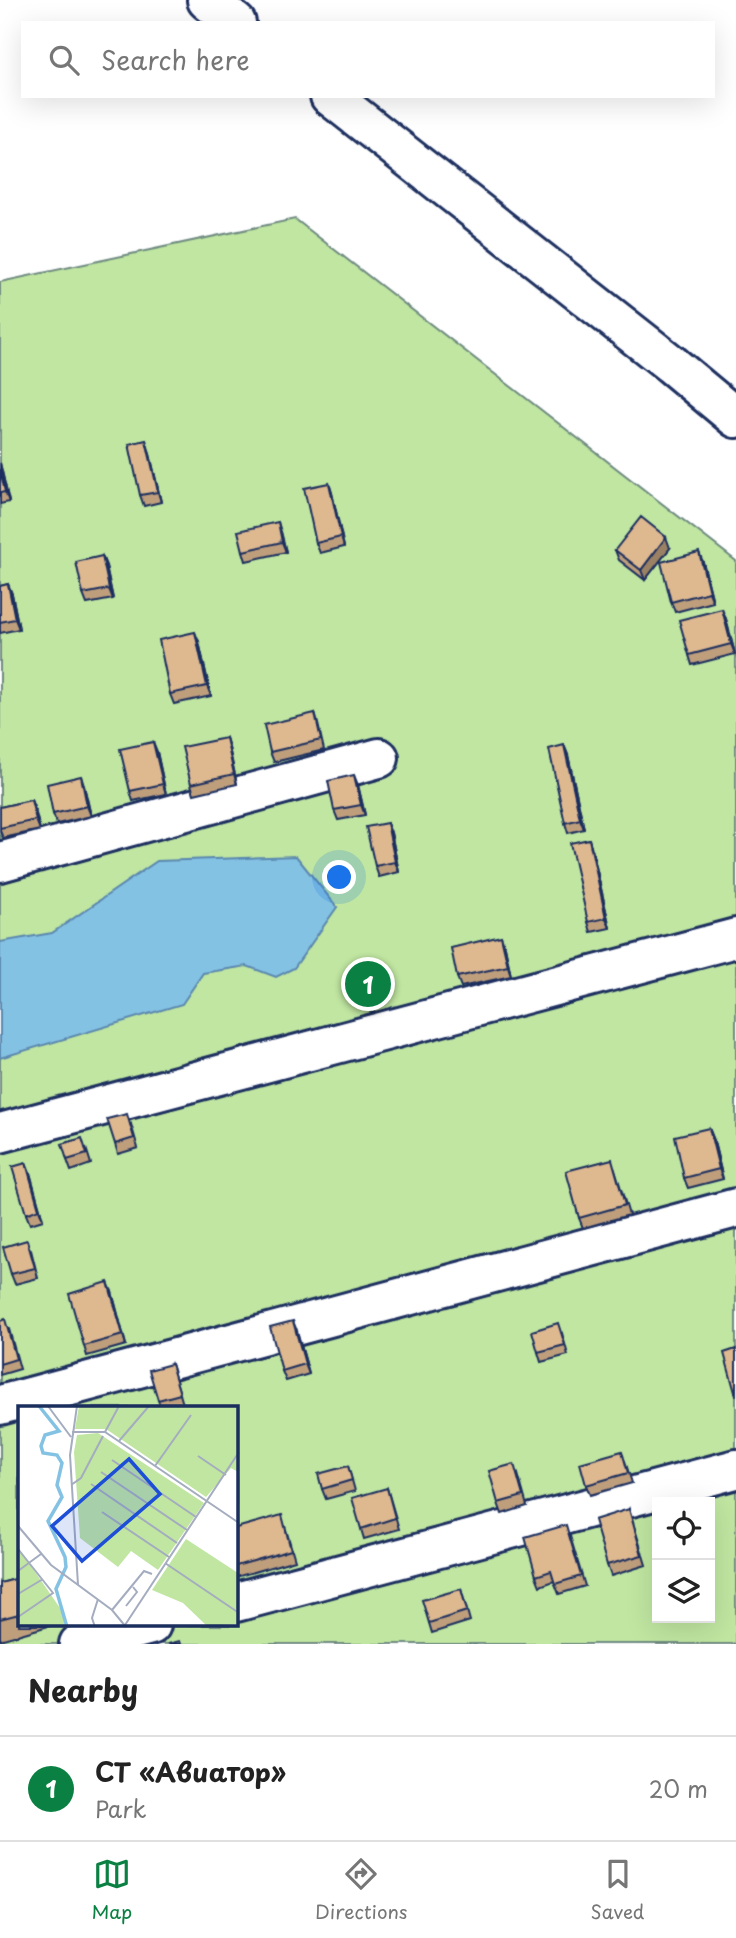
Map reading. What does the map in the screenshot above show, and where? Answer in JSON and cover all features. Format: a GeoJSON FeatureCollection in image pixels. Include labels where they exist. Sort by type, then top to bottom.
{"type":"FeatureCollection","features":[{"type":"Feature","properties":{"kind":"street"},"geometry":{"type":"LineString","coordinates":[[207,0],[233,21]]}},
{"type":"Feature","properties":{"kind":"street"},"geometry":{"type":"LineString","coordinates":[[333,98],[736,418]]}},
{"type":"Feature","properties":{"kind":"street"},"geometry":{"type":"LineString","coordinates":[[0,862],[379,758]]}},
{"type":"Feature","properties":{"kind":"street"},"geometry":{"type":"LineString","coordinates":[[0,1133],[736,938]]}},
{"type":"Feature","properties":{"kind":"street"},"geometry":{"type":"LineString","coordinates":[[0,1405],[736,1208]]}},
{"type":"Feature","properties":{"kind":"street"},"geometry":{"type":"LineString","coordinates":[[238,1601],[736,1469]]}},
{"type":"Feature","properties":{"kind":"street"},"geometry":{"type":"LineString","coordinates":[[79,1644],[147,1626]]}},
{"type":"Feature","properties":{"kind":"green space"},"geometry":{"type":"Polygon","coordinates":[[[295,219],[736,561],[736,1644],[0,1644],[0,282],[295,219]]]}},
{"type":"Feature","properties":{"kind":"water"},"geometry":{"type":"Polygon","coordinates":[[[296,856],[337,907],[294,968],[276,977],[247,966],[203,973],[182,1004],[0,1058],[0,942],[52,933],[157,861],[296,856]]]}},
{"type":"Feature","properties":{"kind":"building"},"geometry":{"type":"Polygon","coordinates":[[[146,440],[158,492],[140,495],[129,444],[146,440]]]}},
{"type":"Feature","properties":{"kind":"building"},"geometry":{"type":"Polygon","coordinates":[[[0,469],[5,492],[0,493],[0,469]]]}},
{"type":"Feature","properties":{"kind":"building"},"geometry":{"type":"Polygon","coordinates":[[[329,483],[341,537],[316,543],[304,488],[329,483]]]}},
{"type":"Feature","properties":{"kind":"building"},"geometry":{"type":"Polygon","coordinates":[[[641,517],[666,537],[641,570],[615,550],[641,517]]]}},
{"type":"Feature","properties":{"kind":"building"},"geometry":{"type":"Polygon","coordinates":[[[278,522],[282,542],[243,551],[238,531],[278,522]]]}},
{"type":"Feature","properties":{"kind":"building"},"geometry":{"type":"Polygon","coordinates":[[[699,552],[709,592],[671,602],[661,562],[699,552]]]}},
{"type":"Feature","properties":{"kind":"building"},"geometry":{"type":"Polygon","coordinates":[[[102,556],[109,589],[83,594],[76,562],[102,556]]]}},
{"type":"Feature","properties":{"kind":"building"},"geometry":{"type":"Polygon","coordinates":[[[8,584],[15,619],[0,622],[0,586],[8,584]]]}},
{"type":"Feature","properties":{"kind":"building"},"geometry":{"type":"Polygon","coordinates":[[[722,609],[731,644],[689,655],[679,620],[722,609]]]}},
{"type":"Feature","properties":{"kind":"building"},"geometry":{"type":"Polygon","coordinates":[[[195,632],[207,686],[170,694],[159,640],[195,632]]]}},
{"type":"Feature","properties":{"kind":"building"},"geometry":{"type":"Polygon","coordinates":[[[315,713],[321,740],[270,752],[264,725],[315,713]]]}},
{"type":"Feature","properties":{"kind":"building"},"geometry":{"type":"Polygon","coordinates":[[[226,738],[234,774],[191,784],[182,747],[226,738]]]}},
{"type":"Feature","properties":{"kind":"building"},"geometry":{"type":"Polygon","coordinates":[[[153,742],[163,784],[130,791],[120,749],[153,742]]]}},
{"type":"Feature","properties":{"kind":"building"},"geometry":{"type":"Polygon","coordinates":[[[564,745],[580,819],[565,823],[549,749],[564,745]]]}},
{"type":"Feature","properties":{"kind":"building"},"geometry":{"type":"Polygon","coordinates":[[[354,775],[361,805],[334,810],[328,781],[354,775]]]}},
{"type":"Feature","properties":{"kind":"building"},"geometry":{"type":"Polygon","coordinates":[[[81,776],[87,806],[53,814],[47,784],[81,776]]]}},
{"type":"Feature","properties":{"kind":"building"},"geometry":{"type":"Polygon","coordinates":[[[31,800],[36,820],[0,828],[0,807],[31,800]]]}},
{"type":"Feature","properties":{"kind":"building"},"geometry":{"type":"Polygon","coordinates":[[[387,823],[395,862],[375,866],[366,827],[387,823]]]}},
{"type":"Feature","properties":{"kind":"building"},"geometry":{"type":"Polygon","coordinates":[[[589,839],[606,918],[588,922],[570,843],[589,839]]]}},
{"type":"Feature","properties":{"kind":"building"},"geometry":{"type":"Polygon","coordinates":[[[501,936],[508,966],[457,977],[451,948],[501,936]]]}},
{"type":"Feature","properties":{"kind":"building"},"geometry":{"type":"Polygon","coordinates":[[[127,1114],[134,1138],[115,1144],[107,1119],[127,1114]]]}},
{"type":"Feature","properties":{"kind":"building"},"geometry":{"type":"Polygon","coordinates":[[[709,1128],[719,1169],[684,1178],[675,1136],[709,1128]]]}},
{"type":"Feature","properties":{"kind":"building"},"geometry":{"type":"Polygon","coordinates":[[[82,1138],[87,1154],[67,1160],[62,1144],[82,1138]]]}},
{"type":"Feature","properties":{"kind":"building"},"geometry":{"type":"Polygon","coordinates":[[[612,1159],[625,1205],[579,1218],[566,1171],[612,1159]]]}},
{"type":"Feature","properties":{"kind":"building"},"geometry":{"type":"Polygon","coordinates":[[[26,1163],[39,1209],[26,1214],[12,1167],[26,1163]]]}},
{"type":"Feature","properties":{"kind":"building"},"geometry":{"type":"Polygon","coordinates":[[[27,1240],[35,1268],[11,1274],[3,1247],[27,1240]]]}},
{"type":"Feature","properties":{"kind":"building"},"geometry":{"type":"Polygon","coordinates":[[[108,1282],[123,1335],[84,1346],[69,1294],[108,1282]]]}},
{"type":"Feature","properties":{"kind":"building"},"geometry":{"type":"Polygon","coordinates":[[[5,1319],[16,1359],[0,1364],[0,1321],[5,1319]]]}},
{"type":"Feature","properties":{"kind":"building"},"geometry":{"type":"Polygon","coordinates":[[[293,1321],[305,1364],[282,1371],[270,1327],[293,1321]]]}},
{"type":"Feature","properties":{"kind":"building"},"geometry":{"type":"Polygon","coordinates":[[[558,1323],[565,1345],[538,1352],[532,1331],[558,1323]]]}},
{"type":"Feature","properties":{"kind":"building"},"geometry":{"type":"Polygon","coordinates":[[[736,1349],[736,1396],[724,1353],[736,1349]]]}},
{"type":"Feature","properties":{"kind":"building"},"geometry":{"type":"Polygon","coordinates":[[[171,1364],[180,1394],[158,1400],[149,1370],[171,1364]]]}},
{"type":"Feature","properties":{"kind":"building"},"geometry":{"type":"Polygon","coordinates":[[[622,1451],[628,1473],[586,1485],[580,1463],[622,1451]]]}},
{"type":"Feature","properties":{"kind":"building"},"geometry":{"type":"Polygon","coordinates":[[[514,1464],[523,1496],[498,1503],[489,1471],[514,1464]]]}},
{"type":"Feature","properties":{"kind":"building"},"geometry":{"type":"Polygon","coordinates":[[[348,1466],[352,1480],[322,1489],[318,1474],[348,1466]]]}},
{"type":"Feature","properties":{"kind":"building"},"geometry":{"type":"Polygon","coordinates":[[[387,1488],[395,1518],[361,1529],[352,1498],[387,1488]]]}},
{"type":"Feature","properties":{"kind":"building"},"geometry":{"type":"Polygon","coordinates":[[[629,1509],[642,1555],[607,1565],[594,1520],[629,1509]]]}},
{"type":"Feature","properties":{"kind":"building"},"geometry":{"type":"Polygon","coordinates":[[[282,1515],[291,1550],[238,1565],[238,1527],[282,1515]]]}},
{"type":"Feature","properties":{"kind":"building"},"geometry":{"type":"Polygon","coordinates":[[[566,1525],[581,1576],[555,1584],[551,1571],[536,1576],[525,1537],[566,1525]]]}},
{"type":"Feature","properties":{"kind":"building"},"geometry":{"type":"Polygon","coordinates":[[[18,1578],[18,1614],[0,1619],[0,1583],[18,1578]]]}},
{"type":"Feature","properties":{"kind":"building"},"geometry":{"type":"Polygon","coordinates":[[[461,1589],[467,1611],[429,1623],[422,1600],[461,1589]]]}},
{"type":"Feature","properties":{"kind":"place","name":"СТ «Авиатор»"},"geometry":{"type":"Point","coordinates":[368,984]}}]}
